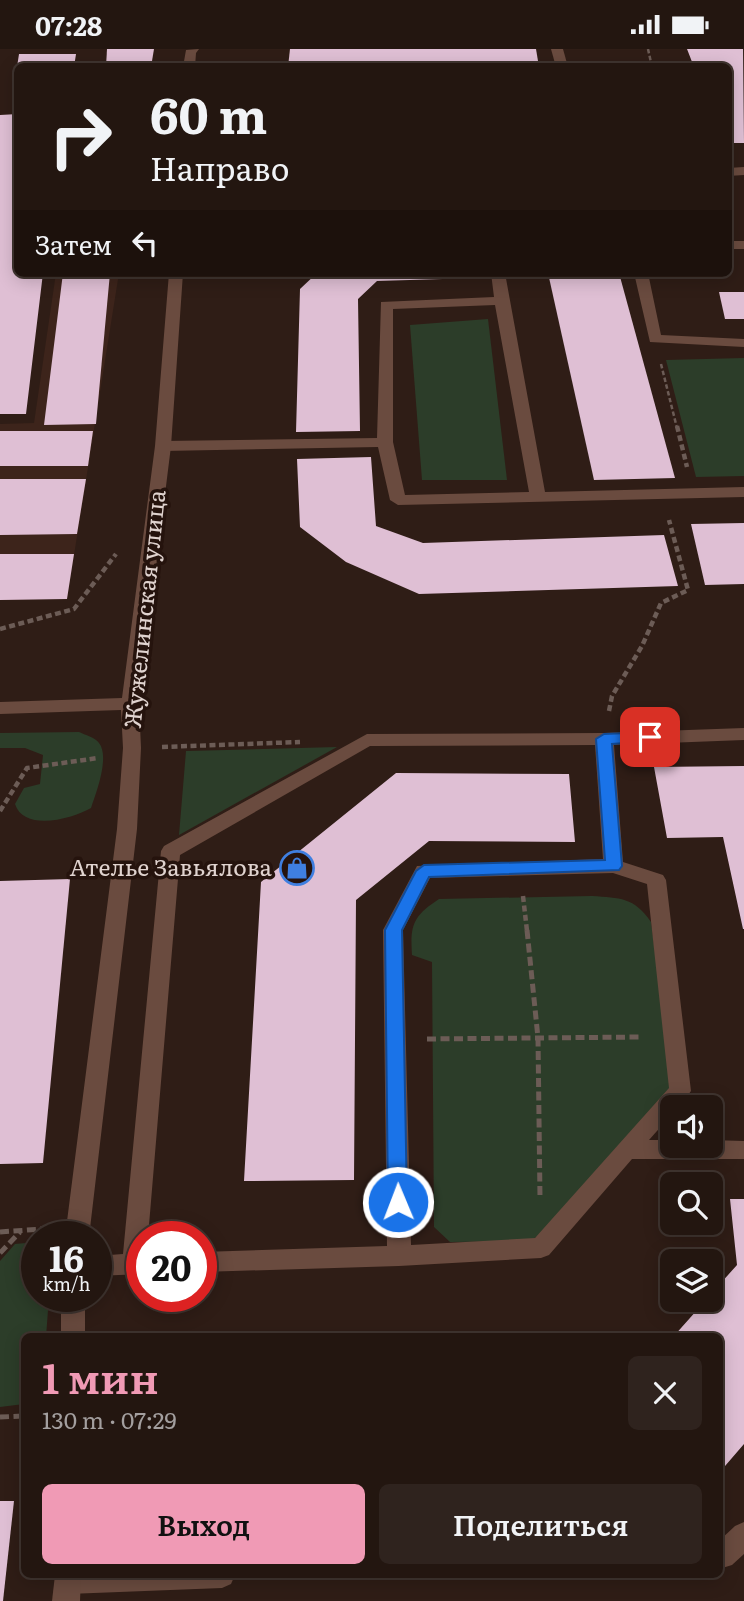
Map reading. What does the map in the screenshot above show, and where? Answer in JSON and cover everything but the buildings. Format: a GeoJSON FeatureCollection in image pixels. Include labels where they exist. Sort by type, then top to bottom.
{"type":"FeatureCollection","features":[{"type":"Feature","properties":{"kind":"street","name":"Жужелинская улица"},"geometry":{"type":"LineString","coordinates":[[79,1221],[127,829],[132,748],[130,703],[163,446],[176,277]]}},
{"type":"Feature","properties":{"kind":"street"},"geometry":{"type":"LineString","coordinates":[[498,277],[538,496]]}},
{"type":"Feature","properties":{"kind":"street"},"geometry":{"type":"LineString","coordinates":[[642,277],[655,339],[744,343]]}},
{"type":"Feature","properties":{"kind":"street"},"geometry":{"type":"LineString","coordinates":[[501,302],[386,305],[385,442],[397,500],[744,492]]}},
{"type":"Feature","properties":{"kind":"street"},"geometry":{"type":"LineString","coordinates":[[163,446],[385,442]]}},
{"type":"Feature","properties":{"kind":"street"},"geometry":{"type":"LineString","coordinates":[[0,708],[130,703]]}},
{"type":"Feature","properties":{"kind":"street"},"geometry":{"type":"LineString","coordinates":[[141,1221],[171,852],[367,740],[604,739],[744,734]]}},
{"type":"Feature","properties":{"kind":"street"},"geometry":{"type":"LineString","coordinates":[[604,739],[614,866]]}},
{"type":"Feature","properties":{"kind":"street"},"geometry":{"type":"LineString","coordinates":[[217,1262],[399,1256],[541,1248],[680,1091],[656,880],[614,866],[424,871],[393,930],[399,1256]]}},
{"type":"Feature","properties":{"kind":"street"},"geometry":{"type":"LineString","coordinates":[[626,1149],[744,1150]]}},
{"type":"Feature","properties":{"kind":"street"},"geometry":{"type":"LineString","coordinates":[[73,1333],[74,1312]]}},
{"type":"Feature","properties":{"kind":"street"},"geometry":{"type":"LineString","coordinates":[[723,1556],[744,1535]]}},
{"type":"Feature","properties":{"kind":"street"},"geometry":{"type":"LineString","coordinates":[[67,1586],[180,1578]]}},
{"type":"Feature","properties":{"kind":"path"},"geometry":{"type":"LineString","coordinates":[[655,339],[694,494]]}},
{"type":"Feature","properties":{"kind":"path"},"geometry":{"type":"LineString","coordinates":[[604,739],[612,696],[642,646],[662,603],[688,590],[662,494]]}},
{"type":"Feature","properties":{"kind":"path"},"geometry":{"type":"LineString","coordinates":[[0,629],[74,608],[115,555],[153,528]]}},
{"type":"Feature","properties":{"kind":"path"},"geometry":{"type":"LineString","coordinates":[[0,811],[27,768],[91,761],[132,748],[367,740]]}},
{"type":"Feature","properties":{"kind":"path"},"geometry":{"type":"LineString","coordinates":[[521,868],[538,1038],[541,1248]]}},
{"type":"Feature","properties":{"kind":"path"},"geometry":{"type":"LineString","coordinates":[[395,1040],[674,1037]]}},
{"type":"Feature","properties":{"kind":"path"},"geometry":{"type":"LineString","coordinates":[[0,1232],[21,1231],[0,1253]]}},
{"type":"Feature","properties":{"kind":"path"},"geometry":{"type":"LineString","coordinates":[[0,1417],[21,1416]]}},
{"type":"Feature","properties":{"kind":"shaded area"},"geometry":{"type":"Polygon","coordinates":[[[55,277],[118,277],[67,599],[0,600],[0,424],[34,423],[55,277]]]}},
{"type":"Feature","properties":{"kind":"green space"},"geometry":{"type":"Polygon","coordinates":[[[488,319],[507,480],[422,480],[410,325],[488,319]]]}},
{"type":"Feature","properties":{"kind":"green space"},"geometry":{"type":"Polygon","coordinates":[[[744,358],[744,476],[696,477],[666,360],[744,358]]]}},
{"type":"Feature","properties":{"kind":"green space"},"geometry":{"type":"Polygon","coordinates":[[[79,732],[95,739],[102,749],[103,766],[91,808],[49,821],[28,818],[20,813],[15,804],[24,788],[40,784],[43,755],[25,748],[0,748],[0,733],[79,732]]]}},
{"type":"Feature","properties":{"kind":"green space"},"geometry":{"type":"Polygon","coordinates":[[[337,747],[179,835],[186,751],[337,747]]]}},
{"type":"Feature","properties":{"kind":"green space"},"geometry":{"type":"Polygon","coordinates":[[[611,897],[632,903],[651,922],[673,1086],[665,1095],[660,1095],[660,1101],[554,1223],[531,1241],[450,1242],[434,1227],[432,962],[412,955],[412,936],[419,916],[439,899],[611,897]]]}},
{"type":"Feature","properties":{"kind":"green space"},"geometry":{"type":"Polygon","coordinates":[[[21,1243],[21,1312],[48,1312],[46,1333],[21,1333],[21,1404],[0,1407],[0,1261],[15,1244],[21,1243]]]}},
{"type":"Feature","properties":{"kind":"place","name":"Ателье Завьялова"},"geometry":{"type":"Point","coordinates":[297,868]}},
{"type":"Feature","properties":{"kind":"route"},"geometry":{"type":"LineString","coordinates":[[398,1202],[393,930],[424,871],[614,866],[604,739],[650,737]]}}]}
